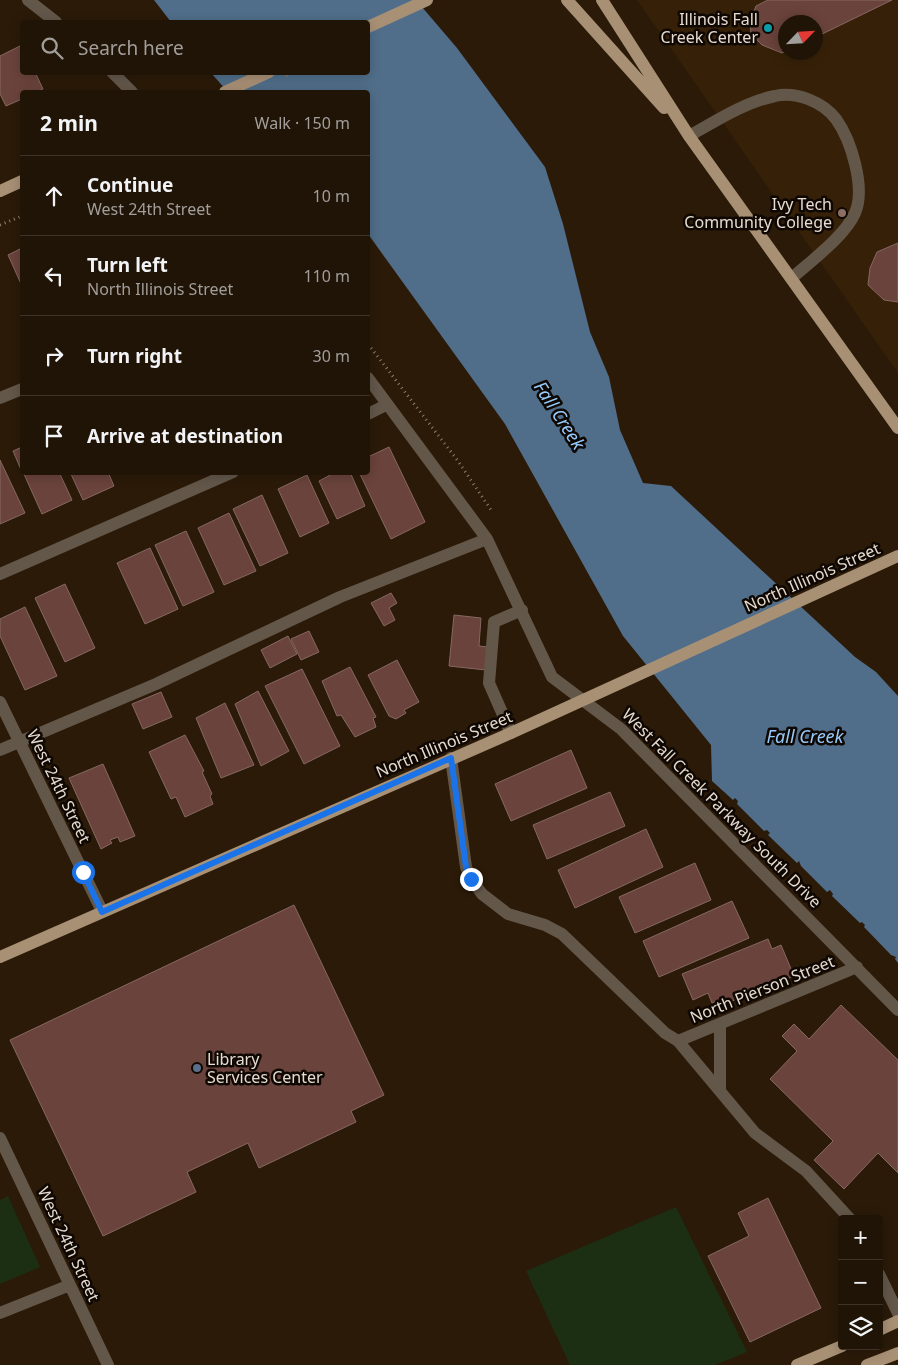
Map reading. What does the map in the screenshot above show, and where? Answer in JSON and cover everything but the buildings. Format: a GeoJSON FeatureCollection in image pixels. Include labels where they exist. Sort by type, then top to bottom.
{"type":"FeatureCollection","features":[{"type":"Feature","properties":{"kind":"main road"},"geometry":{"type":"LineString","coordinates":[[370,26],[427,0]]}},
{"type":"Feature","properties":{"kind":"main road"},"geometry":{"type":"LineString","coordinates":[[567,0],[689,136]]}},
{"type":"Feature","properties":{"kind":"main road"},"geometry":{"type":"LineString","coordinates":[[602,0],[689,136],[898,428]]}},
{"type":"Feature","properties":{"kind":"main road"},"geometry":{"type":"LineString","coordinates":[[229,90],[262,75]]}},
{"type":"Feature","properties":{"kind":"main road"},"geometry":{"type":"LineString","coordinates":[[0,191],[20,182]]}},
{"type":"Feature","properties":{"kind":"main road","name":"North Illinois Street"},"geometry":{"type":"LineString","coordinates":[[0,957],[511,733],[898,556]]}},
{"type":"Feature","properties":{"kind":"main road"},"geometry":{"type":"LineString","coordinates":[[883,1328],[898,1321]]}},
{"type":"Feature","properties":{"kind":"main road"},"geometry":{"type":"LineString","coordinates":[[797,1365],[838,1348]]}},
{"type":"Feature","properties":{"kind":"main road"},"geometry":{"type":"LineString","coordinates":[[867,1365],[898,1353]]}},
{"type":"Feature","properties":{"kind":"street"},"geometry":{"type":"LineString","coordinates":[[28,0],[53,20]]}},
{"type":"Feature","properties":{"kind":"street"},"geometry":{"type":"LineString","coordinates":[[115,75],[130,90]]}},
{"type":"Feature","properties":{"kind":"street"},"geometry":{"type":"LineString","coordinates":[[689,136],[749,104],[776,95],[807,97],[835,118],[851,149],[860,180],[856,212],[837,236],[792,278]]}},
{"type":"Feature","properties":{"kind":"street","name":"West Fall Creek Parkway South Drive"},"geometry":{"type":"LineString","coordinates":[[370,381],[486,539],[522,610],[552,677],[621,729],[898,1010]]}},
{"type":"Feature","properties":{"kind":"street"},"geometry":{"type":"LineString","coordinates":[[0,398],[20,390]]}},
{"type":"Feature","properties":{"kind":"street"},"geometry":{"type":"LineString","coordinates":[[370,413],[386,405]]}},
{"type":"Feature","properties":{"kind":"street"},"geometry":{"type":"LineString","coordinates":[[0,574],[226,475]]}},
{"type":"Feature","properties":{"kind":"street"},"geometry":{"type":"LineString","coordinates":[[0,750],[156,684],[340,597],[486,539]]}},
{"type":"Feature","properties":{"kind":"street"},"geometry":{"type":"LineString","coordinates":[[511,733],[489,683],[494,622],[522,610]]}},
{"type":"Feature","properties":{"kind":"street","name":"West 24th Street"},"geometry":{"type":"LineString","coordinates":[[0,702],[102,912]]}},
{"type":"Feature","properties":{"kind":"street"},"geometry":{"type":"LineString","coordinates":[[451,758],[466,867],[471,879],[482,894],[508,914],[545,925],[562,934],[665,1033],[678,1041],[754,1133],[806,1171],[846,1215]]}},
{"type":"Feature","properties":{"kind":"street","name":"North Pierson Street"},"geometry":{"type":"LineString","coordinates":[[678,1041],[857,967]]}},
{"type":"Feature","properties":{"kind":"street"},"geometry":{"type":"LineString","coordinates":[[720,1024],[720,1091]]}},
{"type":"Feature","properties":{"kind":"street","name":"West 24th Street"},"geometry":{"type":"LineString","coordinates":[[0,1138],[108,1365]]}},
{"type":"Feature","properties":{"kind":"street"},"geometry":{"type":"LineString","coordinates":[[883,1282],[898,1313]]}},
{"type":"Feature","properties":{"kind":"street"},"geometry":{"type":"LineString","coordinates":[[0,1313],[70,1285]]}},
{"type":"Feature","properties":{"kind":"path"},"geometry":{"type":"LineString","coordinates":[[0,225],[20,217]]}},
{"type":"Feature","properties":{"kind":"shaded area","name":"Ivy Tech Community College"},"geometry":{"type":"Polygon","coordinates":[[[637,0],[898,0],[898,373],[637,0]]]}},
{"type":"Feature","properties":{"kind":"green space"},"geometry":{"type":"Polygon","coordinates":[[[8,1196],[40,1267],[0,1284],[0,1200],[8,1196]]]}},
{"type":"Feature","properties":{"kind":"green space"},"geometry":{"type":"Polygon","coordinates":[[[676,1207],[747,1352],[715,1365],[570,1365],[526,1271],[676,1207]]]}},
{"type":"Feature","properties":{"kind":"water","name":"Fall Creek"},"geometry":{"type":"Polygon","coordinates":[[[154,0],[416,0],[457,48],[545,167],[563,224],[590,332],[609,377],[620,430],[643,483],[671,486],[855,657],[876,672],[898,696],[898,963],[895,959],[896,957],[891,955],[864,927],[865,925],[862,922],[860,923],[832,896],[833,894],[830,890],[827,892],[801,866],[799,861],[797,863],[768,835],[770,833],[767,830],[764,831],[737,804],[738,801],[735,798],[733,800],[712,781],[711,745],[623,636],[505,424],[370,237],[370,90],[226,90],[213,75],[370,75],[370,20],[169,20],[154,0]]]}},
{"type":"Feature","properties":{"kind":"place","name":"Illinois Fall Creek Center"},"geometry":{"type":"Point","coordinates":[768,28]}},
{"type":"Feature","properties":{"kind":"place","name":"Ivy Tech Community College"},"geometry":{"type":"Point","coordinates":[842,213]}},
{"type":"Feature","properties":{"kind":"place","name":"Library Services Center"},"geometry":{"type":"Point","coordinates":[197,1068]}},
{"type":"Feature","properties":{"kind":"route"},"geometry":{"type":"LineString","coordinates":[[83,872],[102,912],[451,758],[466,867],[471,879]]}}]}
